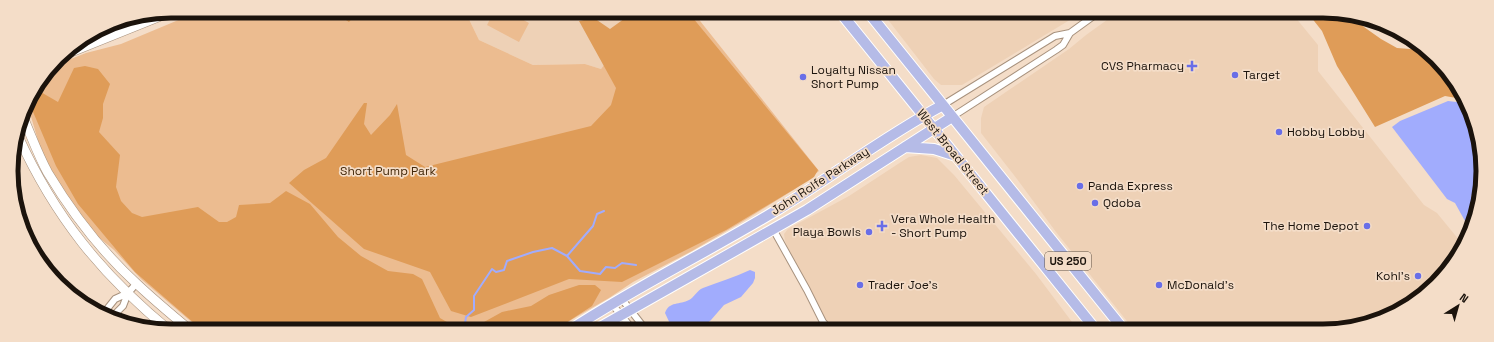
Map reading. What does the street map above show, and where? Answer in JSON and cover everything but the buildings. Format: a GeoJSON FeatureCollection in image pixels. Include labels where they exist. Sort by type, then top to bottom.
{"type":"FeatureCollection","features":[{"type":"Feature","properties":{"kind":"main road","name":"West Broad Street"},"geometry":{"type":"LineString","coordinates":[[845,18],[1091,324]]}},
{"type":"Feature","properties":{"kind":"main road","name":"West Broad Street"},"geometry":{"type":"LineString","coordinates":[[873,18],[1119,324]]}},
{"type":"Feature","properties":{"kind":"main road"},"geometry":{"type":"LineString","coordinates":[[79,49],[154,19]]}},
{"type":"Feature","properties":{"kind":"main road","name":"John Rolfe Parkway"},"geometry":{"type":"LineString","coordinates":[[580,324],[617,301],[777,210],[924,115],[943,106]]}},
{"type":"Feature","properties":{"kind":"main road","name":"John Rolfe Parkway"},"geometry":{"type":"LineString","coordinates":[[605,324],[807,210],[952,117]]}},
{"type":"Feature","properties":{"kind":"main road"},"geometry":{"type":"LineString","coordinates":[[26,123],[47,171],[65,200],[108,255],[136,284],[183,324]]}},
{"type":"Feature","properties":{"kind":"main road"},"geometry":{"type":"LineString","coordinates":[[21,142],[42,185],[70,228],[106,271],[144,309],[162,324]]}},
{"type":"Feature","properties":{"kind":"main road"},"geometry":{"type":"LineString","coordinates":[[904,148],[934,149],[956,156]]}},
{"type":"Feature","properties":{"kind":"street","name":"John Rolfe Parkway"},"geometry":{"type":"LineString","coordinates":[[952,117],[1056,50],[1063,45],[1070,33],[1091,18]]}},
{"type":"Feature","properties":{"kind":"street","name":"John Rolfe Parkway"},"geometry":{"type":"LineString","coordinates":[[943,106],[1055,36],[1070,33]]}},
{"type":"Feature","properties":{"kind":"street"},"geometry":{"type":"LineString","coordinates":[[774,229],[824,324]]}},
{"type":"Feature","properties":{"kind":"street"},"geometry":{"type":"LineString","coordinates":[[116,313],[123,306],[128,293],[136,284]]}},
{"type":"Feature","properties":{"kind":"street"},"geometry":{"type":"LineString","coordinates":[[107,310],[115,299],[128,293]]}},
{"type":"Feature","properties":{"kind":"street"},"geometry":{"type":"LineString","coordinates":[[617,301],[625,312],[630,324]]}},
{"type":"Feature","properties":{"kind":"street"},"geometry":{"type":"LineString","coordinates":[[617,301],[625,312],[639,324]]}},
{"type":"Feature","properties":{"kind":"shaded area"},"geometry":{"type":"Polygon","coordinates":[[[468,18],[639,18],[601,69],[585,64],[533,65],[479,40],[468,18]]]}},
{"type":"Feature","properties":{"kind":"shaded area"},"geometry":{"type":"Polygon","coordinates":[[[887,18],[1073,18],[962,85],[941,85],[934,79],[887,18]]]}},
{"type":"Feature","properties":{"kind":"shaded area"},"geometry":{"type":"Polygon","coordinates":[[[1110,18],[1296,18],[1318,45],[1318,71],[1424,205],[1437,213],[1459,240],[1456,248],[1438,272],[1424,286],[1400,304],[1363,319],[1333,324],[1129,324],[1056,232],[981,133],[981,118],[984,107],[1069,49],[1110,18]]]}},
{"type":"Feature","properties":{"kind":"shaded area"},"geometry":{"type":"Polygon","coordinates":[[[921,155],[937,158],[954,175],[1036,274],[1074,324],[824,324],[785,241],[784,234],[788,229],[849,196],[909,157],[921,155]]]}},
{"type":"Feature","properties":{"kind":"green space","name":"Short Pump Park"},"geometry":{"type":"Polygon","coordinates":[[[183,18],[468,18],[479,40],[533,65],[585,64],[601,69],[639,18],[698,18],[819,171],[795,189],[740,223],[692,251],[633,282],[565,324],[194,324],[141,279],[114,250],[85,226],[47,171],[30,113],[38,94],[56,70],[65,61],[86,53],[121,44],[183,18]]]}},
{"type":"Feature","properties":{"kind":"green space"},"geometry":{"type":"Polygon","coordinates":[[[343,18],[352,18],[349,22],[343,18]]]}},
{"type":"Feature","properties":{"kind":"green space"},"geometry":{"type":"Polygon","coordinates":[[[490,18],[520,18],[529,23],[519,42],[487,25],[490,18]]]}},
{"type":"Feature","properties":{"kind":"green space"},"geometry":{"type":"Polygon","coordinates":[[[594,18],[610,29],[625,18],[647,20],[648,18],[693,18],[818,170],[814,177],[726,230],[622,282],[569,279],[471,317],[451,311],[430,272],[364,249],[289,183],[304,170],[326,158],[364,103],[367,103],[364,124],[371,135],[390,115],[397,104],[406,155],[425,167],[591,126],[611,105],[616,88],[579,21],[594,18]]]}},
{"type":"Feature","properties":{"kind":"green space"},"geometry":{"type":"Polygon","coordinates":[[[1312,18],[1333,18],[1360,22],[1364,27],[1381,39],[1397,48],[1415,49],[1438,70],[1458,98],[1445,96],[1375,127],[1337,66],[1322,31],[1312,18]]]}},
{"type":"Feature","properties":{"kind":"green space"},"geometry":{"type":"Polygon","coordinates":[[[85,66],[98,69],[110,84],[103,104],[103,118],[99,132],[120,155],[116,187],[121,201],[132,213],[142,217],[198,207],[219,222],[227,222],[236,217],[239,205],[270,203],[286,191],[310,204],[338,237],[361,256],[388,271],[413,274],[422,279],[440,318],[450,324],[195,324],[135,272],[78,204],[56,166],[32,108],[40,92],[58,102],[74,68],[85,66]]]}},
{"type":"Feature","properties":{"kind":"green space"},"geometry":{"type":"Polygon","coordinates":[[[579,285],[595,285],[601,290],[592,306],[564,324],[480,324],[502,312],[531,306],[549,295],[579,285]]]}},
{"type":"Feature","properties":{"kind":"water"},"geometry":{"type":"Polygon","coordinates":[[[1448,101],[1460,102],[1471,131],[1476,161],[1475,191],[1471,196],[1473,200],[1467,224],[1455,203],[1447,199],[1392,127],[1400,121],[1448,101]]]}},
{"type":"Feature","properties":{"kind":"water"},"geometry":{"type":"Polygon","coordinates":[[[750,270],[755,272],[755,278],[753,283],[741,297],[724,305],[706,324],[670,324],[665,313],[669,307],[686,302],[703,288],[750,270]]]}},
{"type":"Feature","properties":{"kind":"waterway"},"geometry":{"type":"LineString","coordinates":[[567,256],[593,226],[597,214],[604,211]]}},
{"type":"Feature","properties":{"kind":"waterway"},"geometry":{"type":"LineString","coordinates":[[465,324],[466,317],[474,310],[474,296],[492,269],[496,272],[504,270],[507,261],[533,252],[552,248],[567,256],[580,271],[600,274],[606,267],[615,268],[622,263],[636,265]]}},
{"type":"Feature","properties":{"kind":"place","name":"CVS Pharmacy"},"geometry":{"type":"Point","coordinates":[1192,66]}},
{"type":"Feature","properties":{"kind":"place","name":"Target"},"geometry":{"type":"Point","coordinates":[1235,75]}},
{"type":"Feature","properties":{"kind":"place","name":"Loyalty Nissan Short Pump"},"geometry":{"type":"Point","coordinates":[803,77]}},
{"type":"Feature","properties":{"kind":"place","name":"Hobby Lobby"},"geometry":{"type":"Point","coordinates":[1279,132]}},
{"type":"Feature","properties":{"kind":"place","name":"Panda Express"},"geometry":{"type":"Point","coordinates":[1080,186]}},
{"type":"Feature","properties":{"kind":"place","name":"Qdoba"},"geometry":{"type":"Point","coordinates":[1095,203]}},
{"type":"Feature","properties":{"kind":"place","name":"Vera Whole Health - Short Pump"},"geometry":{"type":"Point","coordinates":[882,226]}},
{"type":"Feature","properties":{"kind":"place","name":"The Home Depot"},"geometry":{"type":"Point","coordinates":[1367,226]}},
{"type":"Feature","properties":{"kind":"place","name":"Playa Bowls"},"geometry":{"type":"Point","coordinates":[869,232]}},
{"type":"Feature","properties":{"kind":"place","name":"Kohl's"},"geometry":{"type":"Point","coordinates":[1418,276]}},
{"type":"Feature","properties":{"kind":"place","name":"Trader Joe's"},"geometry":{"type":"Point","coordinates":[860,285]}},
{"type":"Feature","properties":{"kind":"place","name":"McDonald's"},"geometry":{"type":"Point","coordinates":[1159,285]}}]}
